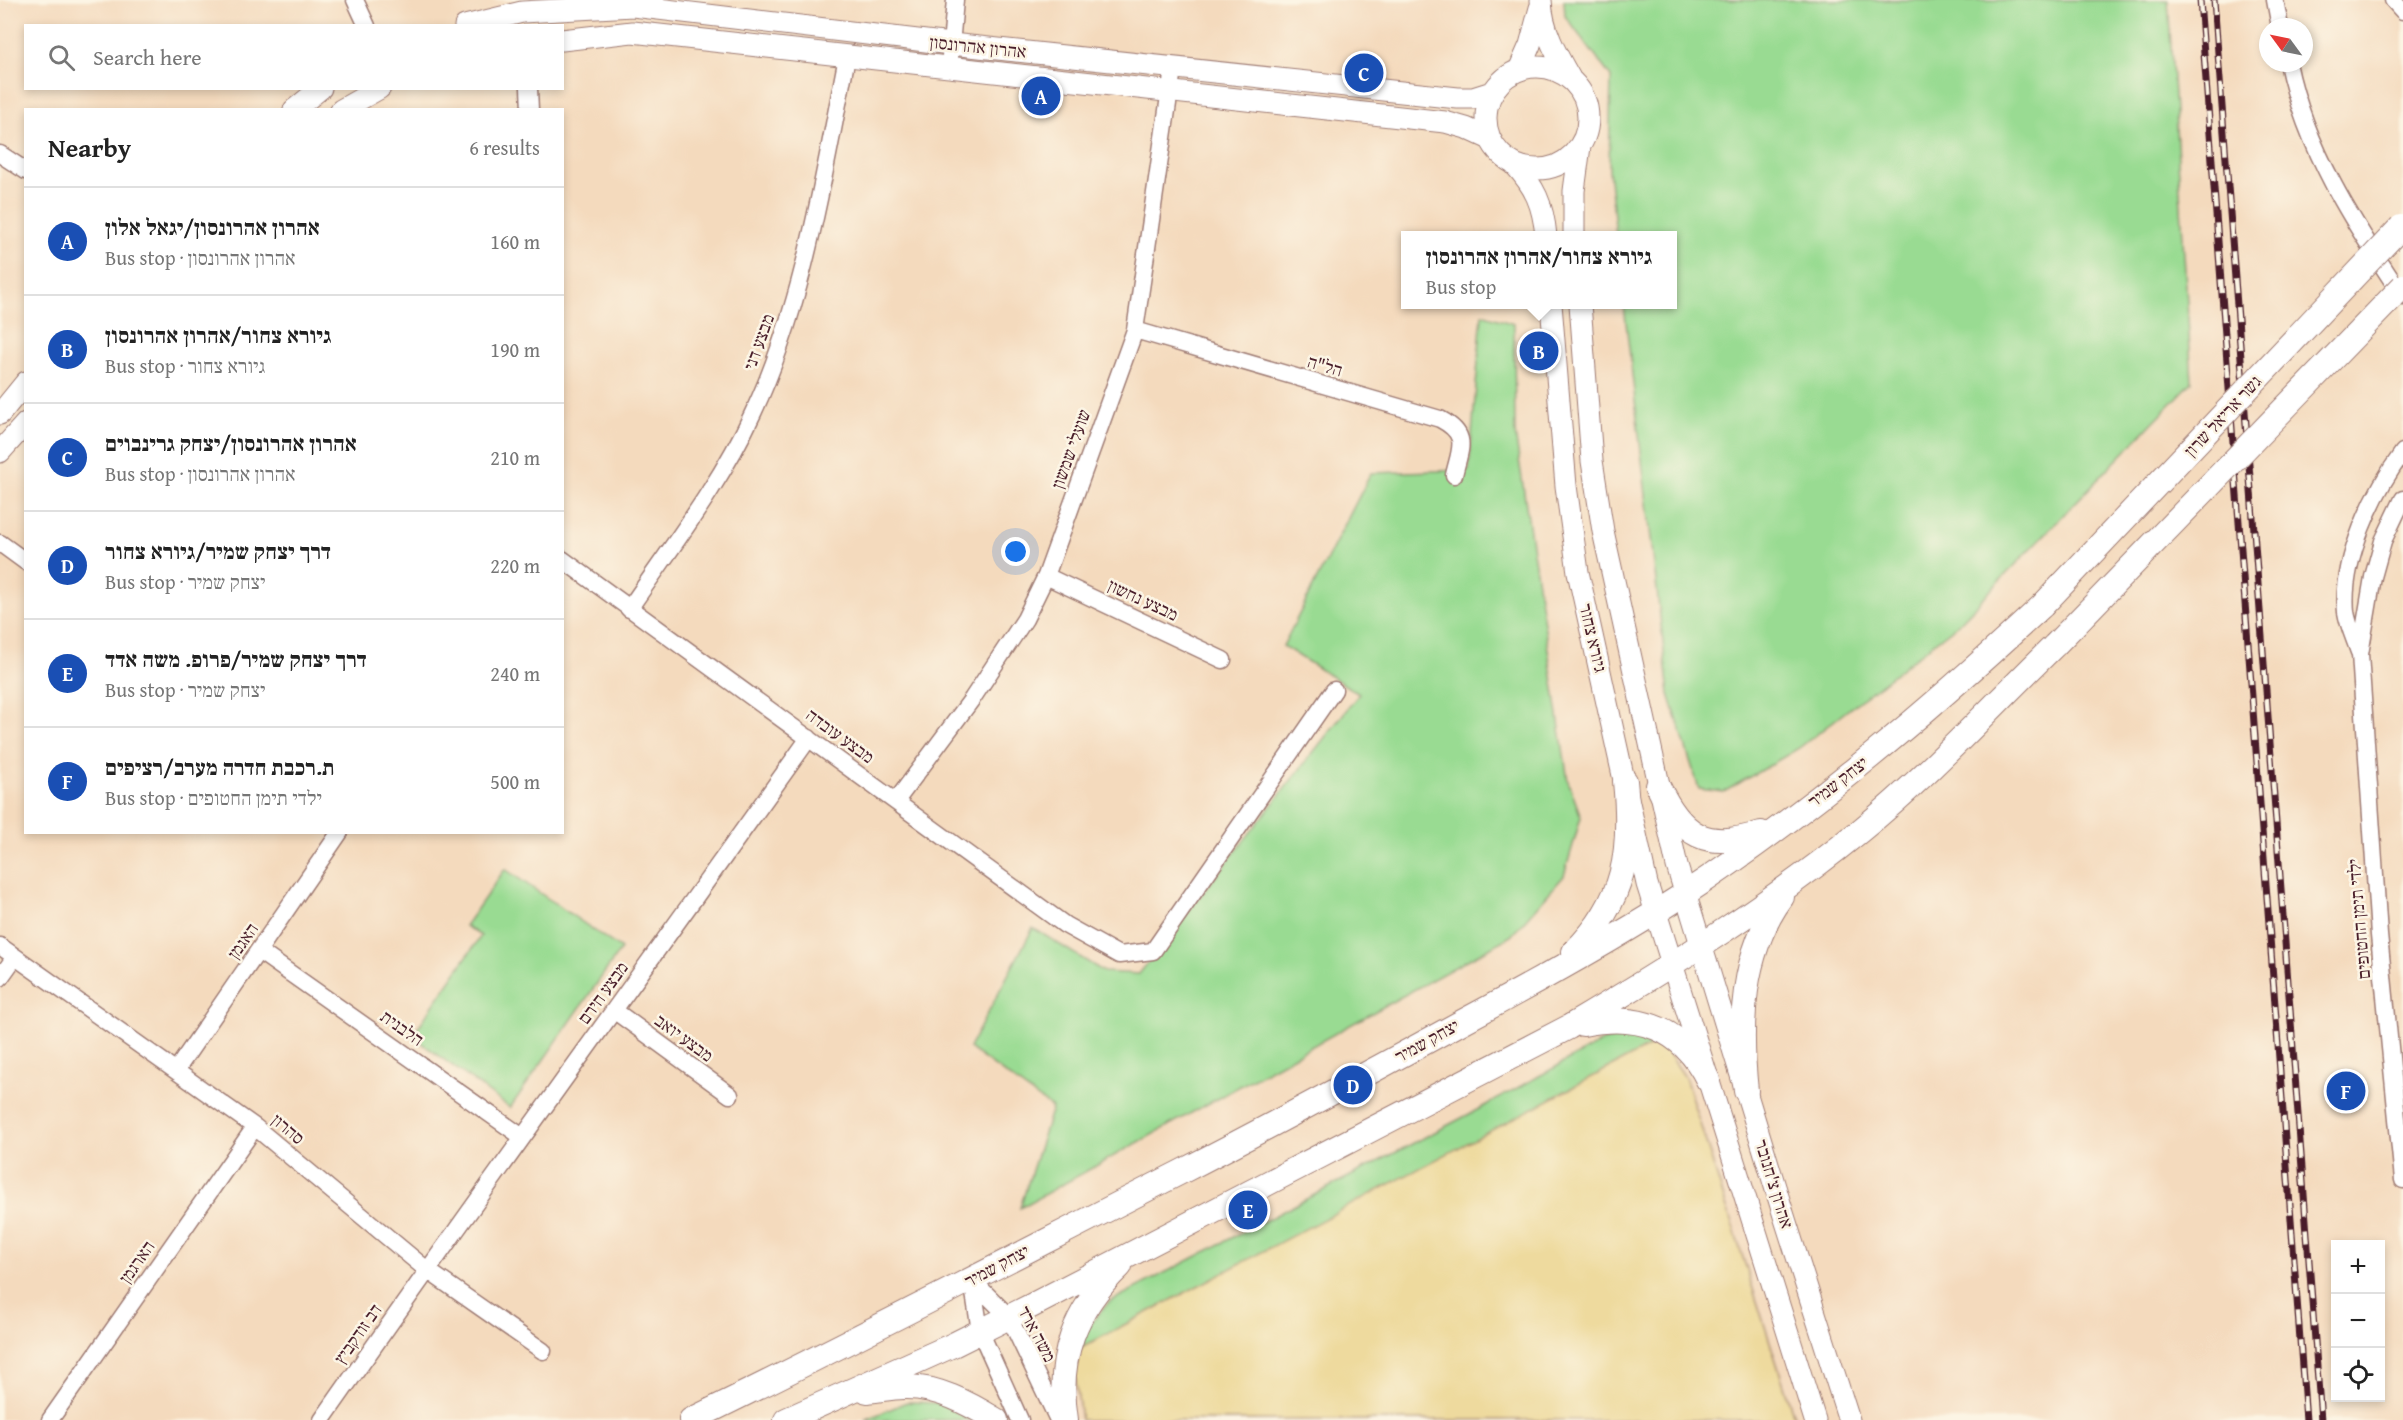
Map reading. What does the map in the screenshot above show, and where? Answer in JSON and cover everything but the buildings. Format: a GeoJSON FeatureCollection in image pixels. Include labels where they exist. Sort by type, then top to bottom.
{"type":"FeatureCollection","features":[{"type":"Feature","properties":{"kind":"main road","name":"גשר אריאל שרון"},"geometry":{"type":"LineString","coordinates":[[2042,606],[2402,226]]}},
{"type":"Feature","properties":{"kind":"main road"},"geometry":{"type":"LineString","coordinates":[[786,1420],[1009,1317],[1569,1027],[1700,948],[1790,886],[1913,785],[2055,645],[2403,286]]}},
{"type":"Feature","properties":{"kind":"main road","name":"יצחק שמיר"},"geometry":{"type":"LineString","coordinates":[[691,1420],[972,1280],[1301,1110],[1547,976],[1655,912],[1684,894],[1831,789],[1960,682],[2042,606]]}},
{"type":"Feature","properties":{"kind":"main road"},"geometry":{"type":"LineString","coordinates":[[1547,976],[1584,941],[1600,921],[1613,900],[1622,878],[1629,825],[1625,781]]}},
{"type":"Feature","properties":{"kind":"main road"},"geometry":{"type":"LineString","coordinates":[[1658,786],[1680,824],[1702,838],[1725,842],[1743,839],[1782,824]]}},
{"type":"Feature","properties":{"kind":"main road"},"geometry":{"type":"LineString","coordinates":[[1746,1091],[1742,1035],[1747,982],[1761,932],[1773,909],[1790,886]]}},
{"type":"Feature","properties":{"kind":"main road"},"geometry":{"type":"LineString","coordinates":[[1569,1027],[1602,1020],[1626,1019],[1661,1029],[1675,1039],[1708,1080]]}},
{"type":"Feature","properties":{"kind":"main road"},"geometry":{"type":"LineString","coordinates":[[1066,1420],[1063,1383],[1065,1358],[1072,1332],[1084,1307],[1102,1284],[1138,1250]]}},
{"type":"Feature","properties":{"kind":"main road"},"geometry":{"type":"LineString","coordinates":[[843,1393],[905,1387],[931,1390],[973,1406],[996,1420]]}},
{"type":"Feature","properties":{"kind":"street"},"geometry":{"type":"LineString","coordinates":[[355,0],[366,24]]}},
{"type":"Feature","properties":{"kind":"street"},"geometry":{"type":"LineString","coordinates":[[949,68],[955,0]]}},
{"type":"Feature","properties":{"kind":"street"},"geometry":{"type":"LineString","coordinates":[[2275,0],[2278,18]]}},
{"type":"Feature","properties":{"kind":"street"},"geometry":{"type":"LineString","coordinates":[[2393,0],[2403,11]]}},
{"type":"Feature","properties":{"kind":"street"},"geometry":{"type":"LineString","coordinates":[[1519,70],[1530,45],[1541,2]]}},
{"type":"Feature","properties":{"kind":"street"},"geometry":{"type":"LineString","coordinates":[[1541,2],[1545,26],[1556,52],[1585,99],[1588,111],[1587,130],[1580,146],[1574,191],[1574,231]]}},
{"type":"Feature","properties":{"kind":"street","name":"אהרון אהרונסון"},"geometry":{"type":"LineString","coordinates":[[473,24],[522,12],[633,3],[951,44],[1458,99],[1473,98],[1492,92]]}},
{"type":"Feature","properties":{"kind":"street","name":"אהרון אהרונסון"},"geometry":{"type":"LineString","coordinates":[[564,40],[632,32],[1445,122],[1466,128],[1490,139]]}},
{"type":"Feature","properties":{"kind":"street","name":"מבצע דני"},"geometry":{"type":"LineString","coordinates":[[629,609],[709,493],[753,413],[787,329],[820,189],[847,57]]}},
{"type":"Feature","properties":{"kind":"street"},"geometry":{"type":"LineString","coordinates":[[1546,231],[1537,192],[1514,164],[1496,149],[1490,139],[1486,115],[1492,92],[1508,75],[1519,70],[1532,66],[1546,67],[1570,78]]}},
{"type":"Feature","properties":{"kind":"street","name":"שועלי שמשון"},"geometry":{"type":"LineString","coordinates":[[896,801],[972,699],[1025,619],[1046,576],[1135,330],[1173,69]]}},
{"type":"Feature","properties":{"kind":"street"},"geometry":{"type":"LineString","coordinates":[[2290,72],[2294,95],[2331,183],[2357,228],[2403,298]]}},
{"type":"Feature","properties":{"kind":"street"},"geometry":{"type":"LineString","coordinates":[[296,108],[319,90]]}},
{"type":"Feature","properties":{"kind":"street"},"geometry":{"type":"LineString","coordinates":[[345,108],[377,90]]}},
{"type":"Feature","properties":{"kind":"street"},"geometry":{"type":"LineString","coordinates":[[529,90],[530,108]]}},
{"type":"Feature","properties":{"kind":"street"},"geometry":{"type":"LineString","coordinates":[[1514,164],[1528,169],[1543,169],[1558,165],[1580,146]]}},
{"type":"Feature","properties":{"kind":"street"},"geometry":{"type":"LineString","coordinates":[[13,163],[24,176]]}},
{"type":"Feature","properties":{"kind":"street","name":"גיורא צחור"},"geometry":{"type":"LineString","coordinates":[[1551,309],[1566,486],[1578,572],[1655,912],[1672,965]]}},
{"type":"Feature","properties":{"kind":"street","name":"גיורא צחור"},"geometry":{"type":"LineString","coordinates":[[1580,309],[1592,461],[1603,531],[1658,786],[1684,894],[1700,948]]}},
{"type":"Feature","properties":{"kind":"street","name":"הל\"ה"},"geometry":{"type":"LineString","coordinates":[[1135,330],[1440,420],[1455,427],[1461,441],[1454,475]]}},
{"type":"Feature","properties":{"kind":"street"},"geometry":{"type":"LineString","coordinates":[[0,414],[24,384]]}},
{"type":"Feature","properties":{"kind":"street"},"geometry":{"type":"LineString","coordinates":[[0,452],[24,425]]}},
{"type":"Feature","properties":{"kind":"street","name":"ילדי תימן החטופים"},"geometry":{"type":"LineString","coordinates":[[2360,654],[2346,613],[2348,577],[2358,536],[2372,500],[2403,452]]}},
{"type":"Feature","properties":{"kind":"street","name":"ילדי תימן החטופים"},"geometry":{"type":"LineString","coordinates":[[2403,499],[2383,540],[2373,577],[2360,654],[2379,935],[2403,1179]]}},
{"type":"Feature","properties":{"kind":"street"},"geometry":{"type":"LineString","coordinates":[[0,543],[24,561]]}},
{"type":"Feature","properties":{"kind":"street","name":"מבצע עובדה"},"geometry":{"type":"LineString","coordinates":[[564,560],[1065,925],[1119,956],[1153,951],[1334,690]]}},
{"type":"Feature","properties":{"kind":"street","name":"מבצע נחשון"},"geometry":{"type":"LineString","coordinates":[[1046,576],[1223,660]]}},
{"type":"Feature","properties":{"kind":"street","name":"מבצע חירם"},"geometry":{"type":"LineString","coordinates":[[427,1270],[521,1136],[615,1011],[809,738]]}},
{"type":"Feature","properties":{"kind":"street","name":"האגמן"},"geometry":{"type":"LineString","coordinates":[[177,1069],[260,952],[339,834]]}},
{"type":"Feature","properties":{"kind":"street","name":"סהרון"},"geometry":{"type":"LineString","coordinates":[[0,946],[177,1069],[255,1127],[427,1270],[543,1351]]}},
{"type":"Feature","properties":{"kind":"street","name":"אהרון צ'חנובר"},"geometry":{"type":"LineString","coordinates":[[1700,948],[1849,1420]]}},
{"type":"Feature","properties":{"kind":"street","name":"הלבנית"},"geometry":{"type":"LineString","coordinates":[[260,952],[521,1136]]}},
{"type":"Feature","properties":{"kind":"street"},"geometry":{"type":"LineString","coordinates":[[0,978],[15,957]]}},
{"type":"Feature","properties":{"kind":"street","name":"אהרון צ'חנובר"},"geometry":{"type":"LineString","coordinates":[[1672,965],[1815,1420]]}},
{"type":"Feature","properties":{"kind":"street","name":"מבצע יואב"},"geometry":{"type":"LineString","coordinates":[[615,1011],[730,1095]]}},
{"type":"Feature","properties":{"kind":"street","name":"הארגמן"},"geometry":{"type":"LineString","coordinates":[[50,1420],[255,1127]]}},
{"type":"Feature","properties":{"kind":"street","name":"דב זודקביץ"},"geometry":{"type":"LineString","coordinates":[[322,1420],[427,1270]]}},
{"type":"Feature","properties":{"kind":"street"},"geometry":{"type":"LineString","coordinates":[[972,1280],[980,1331],[1020,1420]]}},
{"type":"Feature","properties":{"kind":"street","name":"משה ארד"},"geometry":{"type":"LineString","coordinates":[[972,1280],[1009,1317],[1058,1420]]}},
{"type":"Feature","properties":{"kind":"green space"},"geometry":{"type":"Polygon","coordinates":[[[1564,0],[2168,0],[2192,382],[1958,624],[1799,748],[1724,792],[1699,789],[1669,694],[1624,309],[1677,309],[1677,231],[1616,231],[1609,170],[1611,77],[1565,16],[1564,0]]]}},
{"type":"Feature","properties":{"kind":"green space"},"geometry":{"type":"Polygon","coordinates":[[[1482,314],[1514,324],[1515,433],[1568,781],[1581,817],[1564,876],[1511,936],[1020,1208],[1052,1108],[969,1048],[1033,928],[1104,972],[1139,974],[1359,694],[1283,646],[1371,473],[1469,470],[1482,314]]]}},
{"type":"Feature","properties":{"kind":"green space"},"geometry":{"type":"Polygon","coordinates":[[[505,869],[621,949],[510,1108],[412,1036],[481,936],[465,926],[505,869]]]}},
{"type":"Feature","properties":{"kind":"green space"},"geometry":{"type":"Polygon","coordinates":[[[1634,1034],[1660,1041],[1079,1349],[1089,1325],[1109,1302],[1479,1109],[1605,1040],[1634,1034]]]}},
{"type":"Feature","properties":{"kind":"green space"},"geometry":{"type":"Polygon","coordinates":[[[907,1402],[940,1403],[970,1420],[865,1420],[907,1402]]]}},
{"type":"Feature","properties":{"kind":"sand"},"geometry":{"type":"Polygon","coordinates":[[[1660,1041],[1685,1077],[1795,1420],[1081,1420],[1075,1375],[1079,1349],[1660,1041]]]}},
{"type":"Feature","properties":{"kind":"railway"},"geometry":{"type":"LineString","coordinates":[[2200,0],[2306,1420]]}},
{"type":"Feature","properties":{"kind":"railway"},"geometry":{"type":"LineString","coordinates":[[2214,0],[2321,1420]]}},
{"type":"Feature","properties":{"kind":"place","name":"אהרון אהרונסון/יצחק גרינבוים"},"geometry":{"type":"Point","coordinates":[1364,73]}},
{"type":"Feature","properties":{"kind":"place","name":"אהרון אהרונסון/יגאל אלון"},"geometry":{"type":"Point","coordinates":[1041,96]}},
{"type":"Feature","properties":{"kind":"place","name":"גיורא צחור/אהרון אהרונסון"},"geometry":{"type":"Point","coordinates":[1539,351]}},
{"type":"Feature","properties":{"kind":"place","name":"דרך יצחק שמיר/גיורא צחור"},"geometry":{"type":"Point","coordinates":[1353,1085]}},
{"type":"Feature","properties":{"kind":"place","name":"ת.רכבת חדרה מערב/רציפים"},"geometry":{"type":"Point","coordinates":[2346,1091]}},
{"type":"Feature","properties":{"kind":"place","name":"דרך יצחק שמיר/פרופ. משה אדד"},"geometry":{"type":"Point","coordinates":[1248,1210]}}]}
